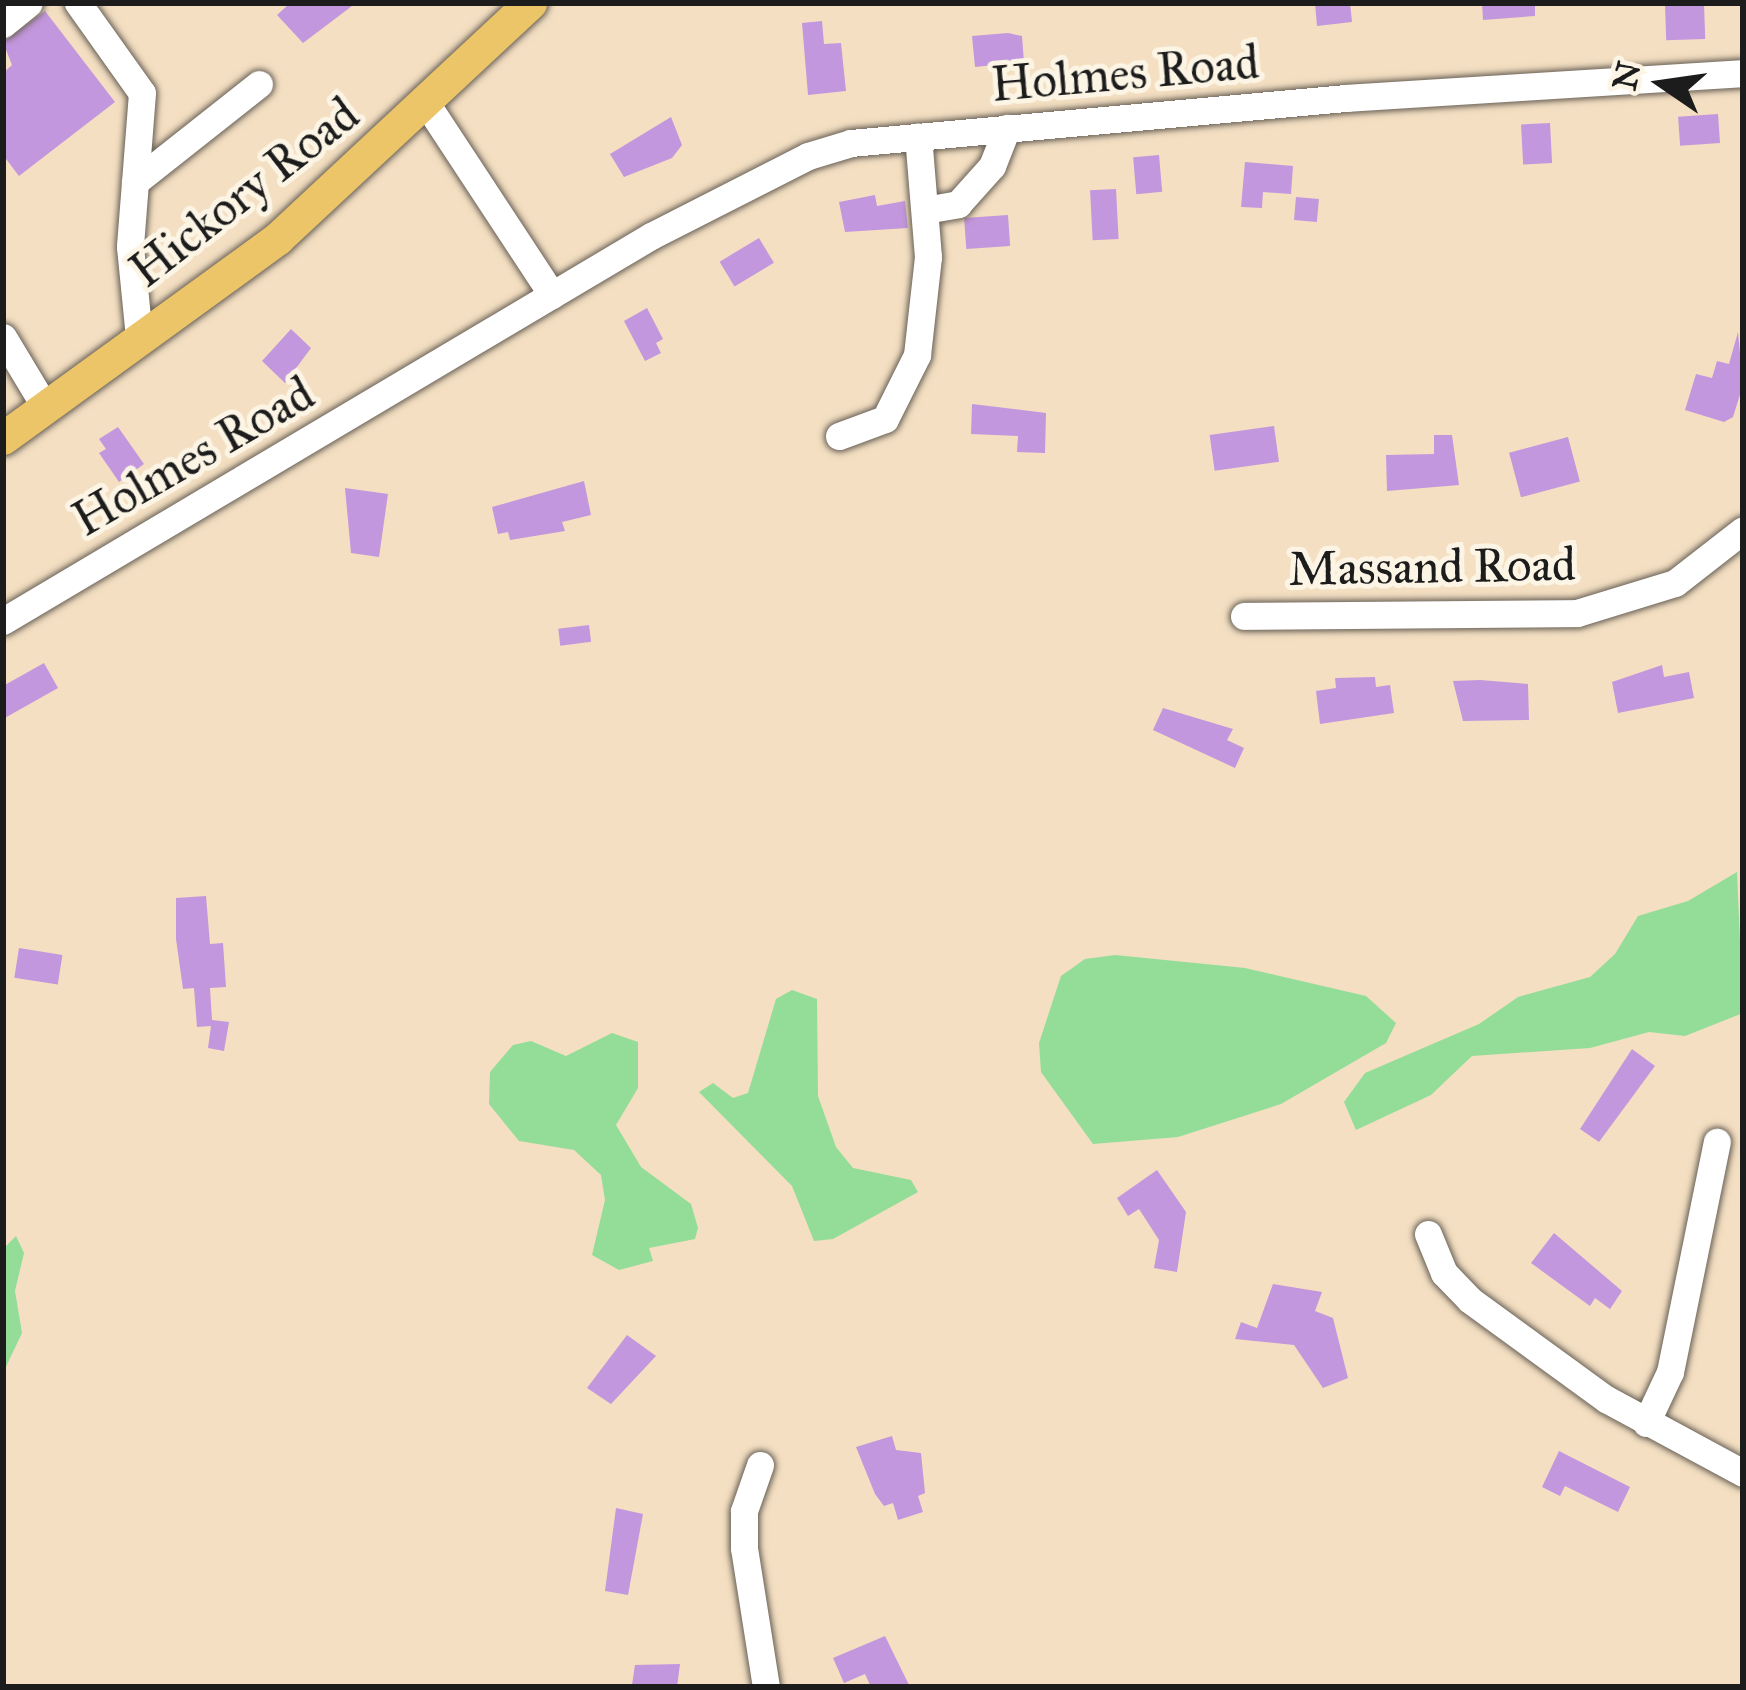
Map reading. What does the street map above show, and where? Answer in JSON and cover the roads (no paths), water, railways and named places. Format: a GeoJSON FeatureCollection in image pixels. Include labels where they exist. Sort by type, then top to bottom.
{"type":"FeatureCollection","features":[{"type":"Feature","properties":{"kind":"main road","name":"Hickory Road"},"geometry":{"type":"LineString","coordinates":[[3,439],[278,238],[428,106],[530,3]]}},
{"type":"Feature","properties":{"kind":"street"},"geometry":{"type":"LineString","coordinates":[[3,24],[29,3]]}},
{"type":"Feature","properties":{"kind":"street"},"geometry":{"type":"LineString","coordinates":[[78,3],[142,93],[130,247],[140,337]]}},
{"type":"Feature","properties":{"kind":"street","name":"Holmes Road"},"geometry":{"type":"LineString","coordinates":[[3,620],[764,174],[851,143],[1743,73]]}},
{"type":"Feature","properties":{"kind":"street"},"geometry":{"type":"LineString","coordinates":[[135,182],[259,84]]}},
{"type":"Feature","properties":{"kind":"street"},"geometry":{"type":"LineString","coordinates":[[428,106],[552,295]]}},
{"type":"Feature","properties":{"kind":"street"},"geometry":{"type":"LineString","coordinates":[[925,210],[958,204],[992,166],[1007,128]]}},
{"type":"Feature","properties":{"kind":"street"},"geometry":{"type":"LineString","coordinates":[[839,436],[885,419],[917,355],[925,210],[918,136]]}},
{"type":"Feature","properties":{"kind":"street"},"geometry":{"type":"LineString","coordinates":[[3,337],[45,407]]}},
{"type":"Feature","properties":{"kind":"street","name":"Massand Road"},"geometry":{"type":"LineString","coordinates":[[1244,616],[1576,613],[1676,584],[1743,530]]}},
{"type":"Feature","properties":{"kind":"street"},"geometry":{"type":"LineString","coordinates":[[1646,1423],[1670,1372],[1717,1142]]}},
{"type":"Feature","properties":{"kind":"street"},"geometry":{"type":"LineString","coordinates":[[1428,1234],[1455,1288],[1646,1423],[1743,1473]]}},
{"type":"Feature","properties":{"kind":"street"},"geometry":{"type":"LineString","coordinates":[[760,1465],[744,1511],[744,1548],[766,1687]]}}]}
